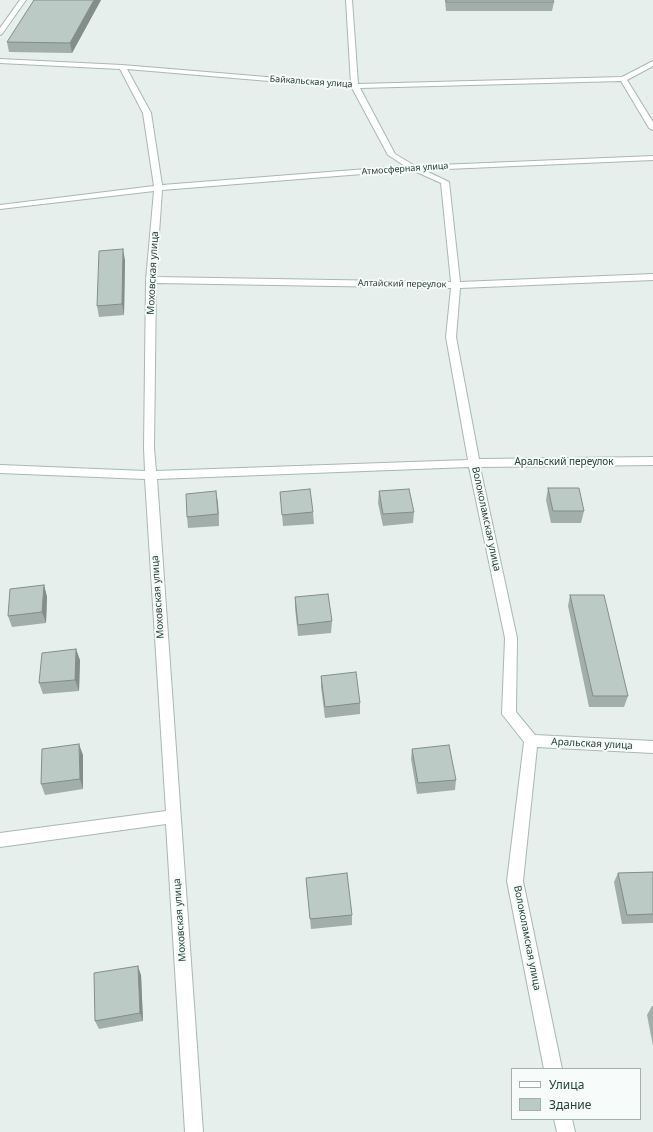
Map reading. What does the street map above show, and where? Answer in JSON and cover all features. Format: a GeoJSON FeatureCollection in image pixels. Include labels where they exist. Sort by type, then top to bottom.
{"type":"FeatureCollection","features":[{"type":"Feature","properties":{"kind":"street"},"geometry":{"type":"LineString","coordinates":[[0,32],[23,0]]}},
{"type":"Feature","properties":{"kind":"street","name":"Волоколамская улица"},"geometry":{"type":"LineString","coordinates":[[349,0],[355,86],[392,155],[413,168],[445,182],[456,285],[451,338],[474,462],[511,638],[509,714],[532,741],[515,881],[553,1068]]}},
{"type":"Feature","properties":{"kind":"street","name":"Байкальская улица"},"geometry":{"type":"LineString","coordinates":[[0,61],[122,67],[355,86],[623,79]]}},
{"type":"Feature","properties":{"kind":"street"},"geometry":{"type":"LineString","coordinates":[[653,63],[623,79],[653,128]]}},
{"type":"Feature","properties":{"kind":"street","name":"Моховская улица"},"geometry":{"type":"LineString","coordinates":[[122,67],[147,113],[158,188],[151,280],[148,448],[194,1132]]}},
{"type":"Feature","properties":{"kind":"street","name":"Атмосферная улица"},"geometry":{"type":"LineString","coordinates":[[0,207],[158,188],[413,168],[653,158]]}},
{"type":"Feature","properties":{"kind":"street","name":"Алтайский переулок"},"geometry":{"type":"LineString","coordinates":[[151,280],[456,285],[653,277]]}},
{"type":"Feature","properties":{"kind":"street","name":"Аральский переулок"},"geometry":{"type":"LineString","coordinates":[[0,469],[150,475],[474,462],[653,462]]}},
{"type":"Feature","properties":{"kind":"street","name":"Аральская улица"},"geometry":{"type":"LineString","coordinates":[[532,741],[653,747]]}},
{"type":"Feature","properties":{"kind":"street"},"geometry":{"type":"LineString","coordinates":[[0,840],[173,817]]}},
{"type":"Feature","properties":{"kind":"street"},"geometry":{"type":"LineString","coordinates":[[563,1120],[566,1132]]}},
{"type":"Feature","properties":{"kind":"building"},"geometry":{"type":"Polygon","coordinates":[[[34,0],[94,0],[70,43],[7,42],[34,0]]]}},
{"type":"Feature","properties":{"kind":"building"},"geometry":{"type":"Polygon","coordinates":[[[446,0],[553,0],[554,2],[446,2],[446,0]]]}},
{"type":"Feature","properties":{"kind":"building"},"geometry":{"type":"Polygon","coordinates":[[[123,249],[122,304],[97,306],[99,251],[123,249]]]}},
{"type":"Feature","properties":{"kind":"building"},"geometry":{"type":"Polygon","coordinates":[[[548,488],[579,488],[584,511],[553,511],[548,488]]]}},
{"type":"Feature","properties":{"kind":"building"},"geometry":{"type":"Polygon","coordinates":[[[310,489],[313,512],[282,515],[280,492],[310,489]]]}},
{"type":"Feature","properties":{"kind":"building"},"geometry":{"type":"Polygon","coordinates":[[[409,489],[414,512],[383,514],[379,491],[409,489]]]}},
{"type":"Feature","properties":{"kind":"building"},"geometry":{"type":"Polygon","coordinates":[[[216,491],[218,514],[187,517],[186,494],[216,491]]]}},
{"type":"Feature","properties":{"kind":"building"},"geometry":{"type":"Polygon","coordinates":[[[44,585],[42,612],[8,616],[10,589],[44,585]]]}},
{"type":"Feature","properties":{"kind":"building"},"geometry":{"type":"Polygon","coordinates":[[[328,594],[332,621],[298,625],[295,597],[328,594]]]}},
{"type":"Feature","properties":{"kind":"building"},"geometry":{"type":"Polygon","coordinates":[[[570,595],[604,595],[628,696],[593,696],[570,595]]]}},
{"type":"Feature","properties":{"kind":"building"},"geometry":{"type":"Polygon","coordinates":[[[76,649],[75,680],[39,683],[42,653],[76,649]]]}},
{"type":"Feature","properties":{"kind":"building"},"geometry":{"type":"Polygon","coordinates":[[[356,672],[360,703],[325,707],[321,676],[356,672]]]}},
{"type":"Feature","properties":{"kind":"building"},"geometry":{"type":"Polygon","coordinates":[[[79,744],[80,779],[41,784],[42,749],[79,744]]]}},
{"type":"Feature","properties":{"kind":"building"},"geometry":{"type":"Polygon","coordinates":[[[449,745],[456,780],[418,783],[412,749],[449,745]]]}},
{"type":"Feature","properties":{"kind":"building"},"geometry":{"type":"Polygon","coordinates":[[[653,872],[653,914],[627,915],[618,873],[653,872]]]}},
{"type":"Feature","properties":{"kind":"building"},"geometry":{"type":"Polygon","coordinates":[[[347,873],[352,915],[310,919],[306,878],[347,873]]]}},
{"type":"Feature","properties":{"kind":"building"},"geometry":{"type":"Polygon","coordinates":[[[138,966],[140,1013],[95,1021],[94,973],[138,966]]]}}]}
